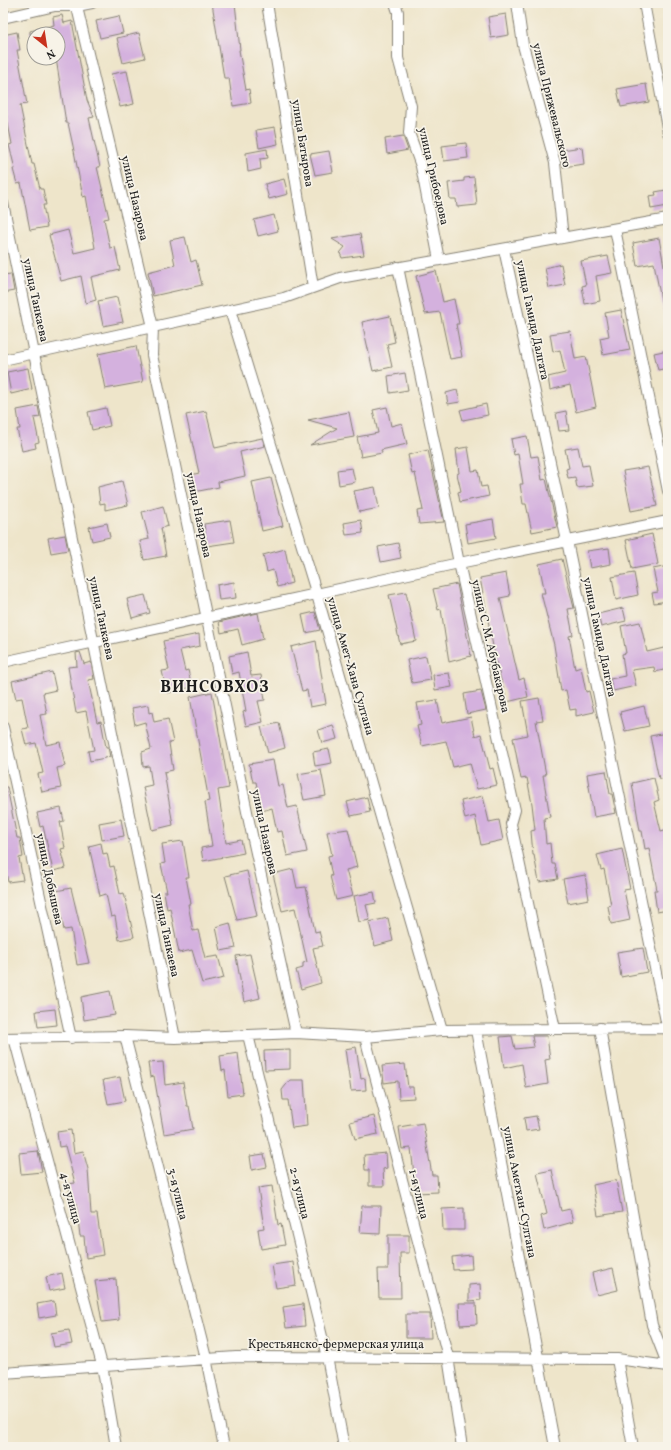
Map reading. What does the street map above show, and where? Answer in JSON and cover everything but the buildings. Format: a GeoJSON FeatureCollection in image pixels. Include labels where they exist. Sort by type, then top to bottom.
{"type":"FeatureCollection","features":[{"type":"Feature","properties":{"kind":"street"},"geometry":{"type":"LineString","coordinates":[[3,18],[55,6],[92,3]]}},
{"type":"Feature","properties":{"kind":"street","name":"улица Батырова"},"geometry":{"type":"LineString","coordinates":[[267,3],[313,287]]}},
{"type":"Feature","properties":{"kind":"street","name":"улица Грибоедова"},"geometry":{"type":"LineString","coordinates":[[395,3],[398,12],[398,58],[411,106],[408,133],[420,166],[439,260]]}},
{"type":"Feature","properties":{"kind":"street","name":"улица Прижевальского"},"geometry":{"type":"LineString","coordinates":[[517,3],[523,45],[555,163],[563,238]]}},
{"type":"Feature","properties":{"kind":"street"},"geometry":{"type":"LineString","coordinates":[[644,3],[668,133]]}},
{"type":"Feature","properties":{"kind":"street","name":"улица Назарова"},"geometry":{"type":"LineString","coordinates":[[76,5],[153,327],[152,355],[250,826],[296,1033]]}},
{"type":"Feature","properties":{"kind":"street","name":"улица Танкаева"},"geometry":{"type":"LineString","coordinates":[[3,203],[175,1038]]}},
{"type":"Feature","properties":{"kind":"street"},"geometry":{"type":"LineString","coordinates":[[3,360],[284,298],[340,278],[668,219]]}},
{"type":"Feature","properties":{"kind":"street"},"geometry":{"type":"LineString","coordinates":[[615,229],[668,491]]}},
{"type":"Feature","properties":{"kind":"street","name":"улица Гамида Далгата"},"geometry":{"type":"LineString","coordinates":[[504,248],[568,541],[668,1029]]}},
{"type":"Feature","properties":{"kind":"street","name":"улица С. М. Абубакарова"},"geometry":{"type":"LineString","coordinates":[[398,268],[459,563],[515,810],[511,824],[555,1029]]}},
{"type":"Feature","properties":{"kind":"street","name":"улица Амет-Хана Султана"},"geometry":{"type":"LineString","coordinates":[[230,310],[317,595],[442,1030]]}},
{"type":"Feature","properties":{"kind":"street"},"geometry":{"type":"LineString","coordinates":[[3,662],[459,563],[668,521]]}},
{"type":"Feature","properties":{"kind":"street","name":"улица Добышева"},"geometry":{"type":"LineString","coordinates":[[3,727],[71,1038]]}},
{"type":"Feature","properties":{"kind":"street"},"geometry":{"type":"LineString","coordinates":[[3,1038],[125,1036],[175,1038],[296,1033],[365,1037],[442,1030],[600,1028],[668,1029]]}},
{"type":"Feature","properties":{"kind":"street"},"geometry":{"type":"LineString","coordinates":[[600,1028],[652,1325],[668,1366]]}},
{"type":"Feature","properties":{"kind":"street","name":"улица Аметхан-Султана"},"geometry":{"type":"LineString","coordinates":[[476,1030],[555,1447]]}},
{"type":"Feature","properties":{"kind":"street","name":"2-я улица"},"geometry":{"type":"LineString","coordinates":[[248,1035],[327,1357],[344,1447]]}},
{"type":"Feature","properties":{"kind":"street","name":"3-я улица"},"geometry":{"type":"LineString","coordinates":[[125,1036],[206,1358],[224,1447]]}},
{"type":"Feature","properties":{"kind":"street","name":"1-я улица"},"geometry":{"type":"LineString","coordinates":[[365,1037],[448,1357],[462,1447]]}},
{"type":"Feature","properties":{"kind":"street","name":"4-я улица"},"geometry":{"type":"LineString","coordinates":[[14,1038],[102,1365],[116,1447]]}},
{"type":"Feature","properties":{"kind":"street","name":"Крестьянско-фермерская улица"},"geometry":{"type":"LineString","coordinates":[[3,1373],[236,1357],[448,1357],[617,1360],[668,1366]]}},
{"type":"Feature","properties":{"kind":"street"},"geometry":{"type":"LineString","coordinates":[[617,1360],[633,1447]]}},
{"type":"Feature","properties":{"kind":"district","name":"ВИНСОВХОЗ"},"geometry":{"type":"Point","coordinates":[215,686]}}]}
